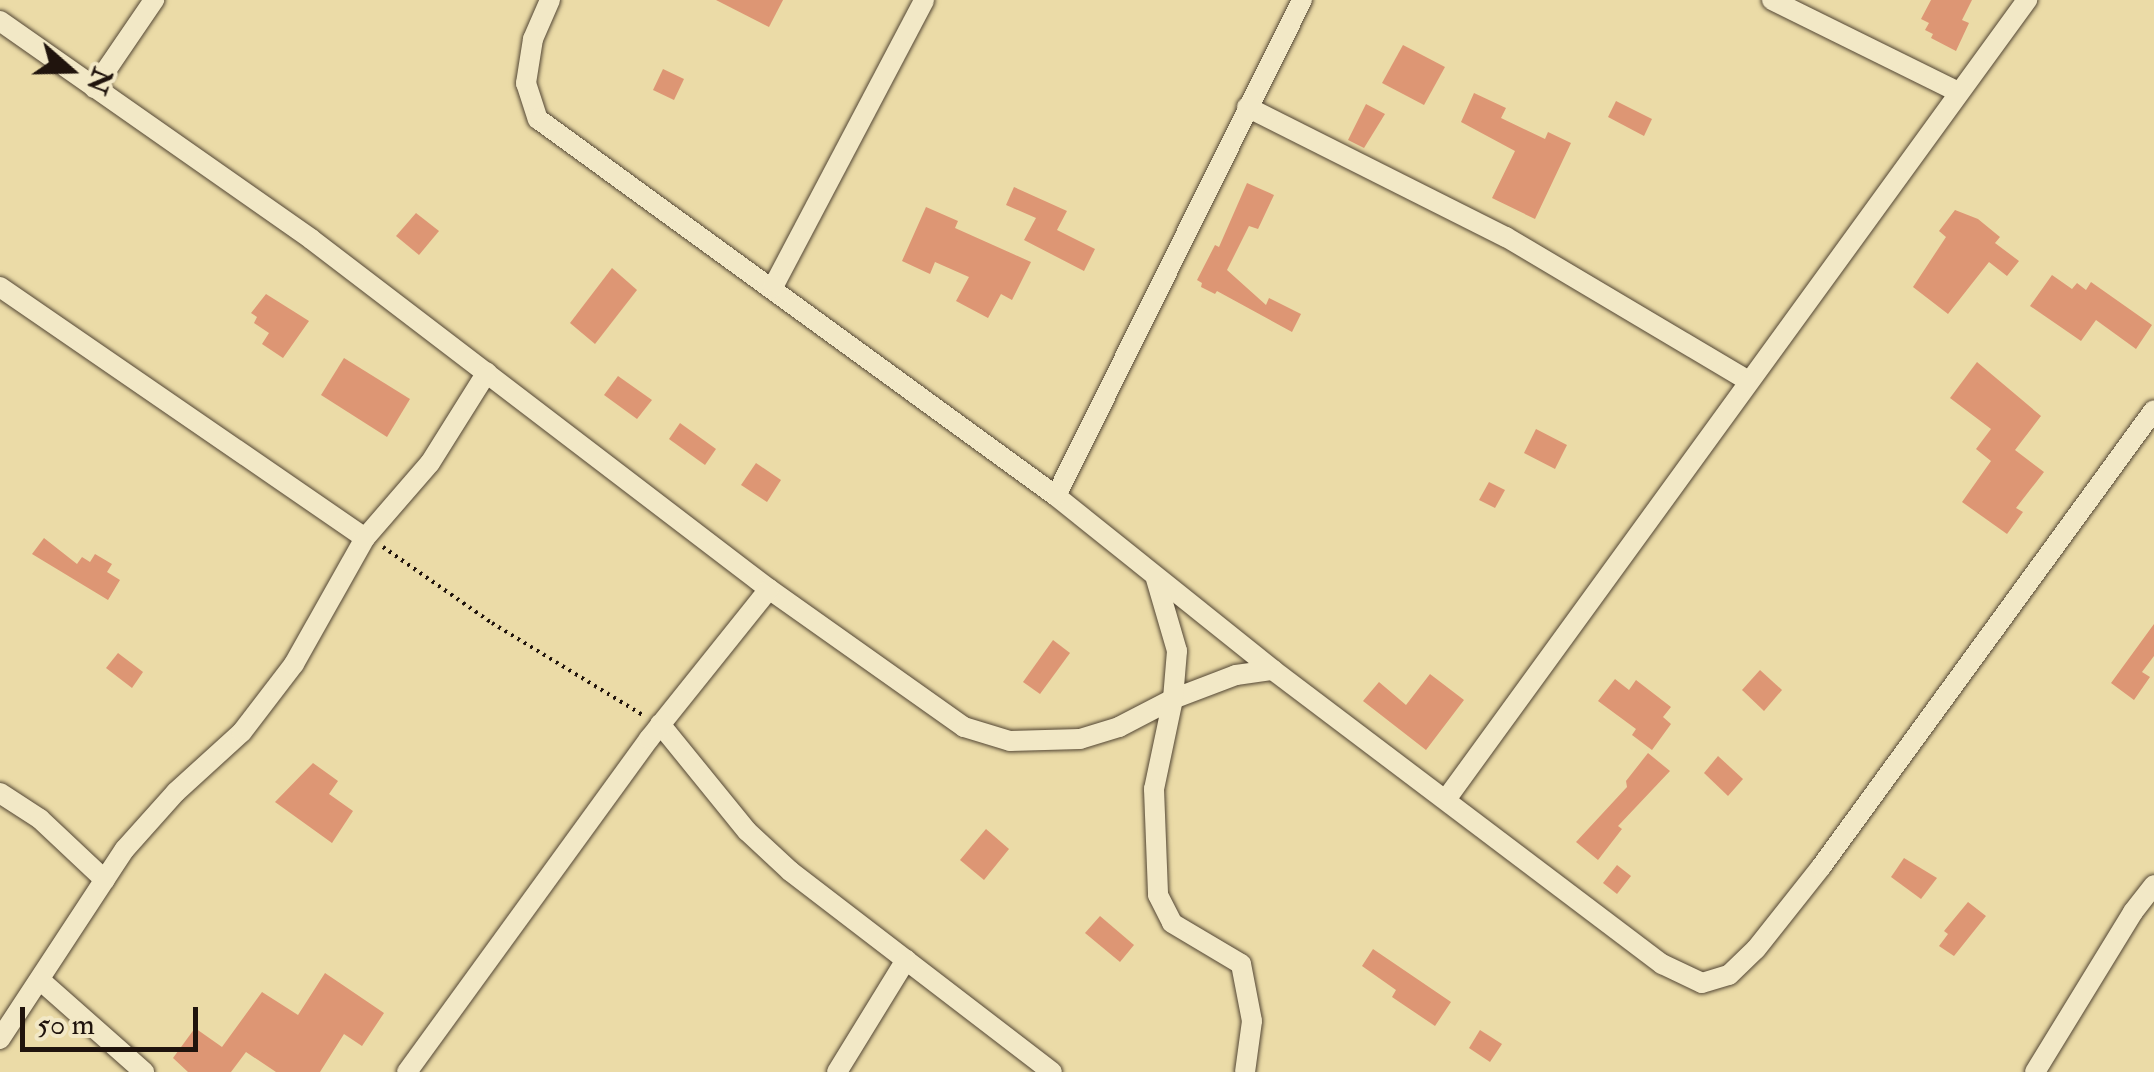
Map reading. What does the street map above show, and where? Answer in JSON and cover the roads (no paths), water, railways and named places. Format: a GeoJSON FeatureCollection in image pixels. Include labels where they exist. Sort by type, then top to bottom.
{"type":"FeatureCollection","features":[{"type":"Feature","properties":{"kind":"street"},"geometry":{"type":"LineString","coordinates":[[94,88],[154,0]]}},
{"type":"Feature","properties":{"kind":"street"},"geometry":{"type":"LineString","coordinates":[[550,0],[533,39],[526,83],[538,118],[1056,496],[1273,670],[1662,964],[1702,983],[1729,975],[1756,949],[1821,867],[2154,410]]}},
{"type":"Feature","properties":{"kind":"street"},"geometry":{"type":"LineString","coordinates":[[773,287],[924,0]]}},
{"type":"Feature","properties":{"kind":"street"},"geometry":{"type":"LineString","coordinates":[[1056,496],[1302,0]]}},
{"type":"Feature","properties":{"kind":"street"},"geometry":{"type":"LineString","coordinates":[[1772,0],[1958,92]]}},
{"type":"Feature","properties":{"kind":"street"},"geometry":{"type":"LineString","coordinates":[[1447,798],[1747,380],[2027,0]]}},
{"type":"Feature","properties":{"kind":"street"},"geometry":{"type":"LineString","coordinates":[[0,22],[310,238],[768,589],[964,727],[1010,741],[1052,743],[1080,738],[1119,727],[1173,699],[1236,676],[1273,670]]}},
{"type":"Feature","properties":{"kind":"street"},"geometry":{"type":"LineString","coordinates":[[1247,107],[1506,237],[1747,380]]}},
{"type":"Feature","properties":{"kind":"street"},"geometry":{"type":"LineString","coordinates":[[0,287],[365,538]]}},
{"type":"Feature","properties":{"kind":"street"},"geometry":{"type":"LineString","coordinates":[[0,1039],[125,849],[176,792],[242,732],[263,705],[325,616],[365,538],[430,463],[487,372]]}},
{"type":"Feature","properties":{"kind":"street"},"geometry":{"type":"LineString","coordinates":[[1156,577],[1177,651],[1173,699],[1154,789],[1158,895],[1172,923],[1240,964],[1252,1022],[1245,1072]]}},
{"type":"Feature","properties":{"kind":"street"},"geometry":{"type":"LineString","coordinates":[[407,1072],[660,724],[768,589]]}},
{"type":"Feature","properties":{"kind":"street"},"geometry":{"type":"LineString","coordinates":[[660,724],[747,831],[790,872],[1052,1072]]}},
{"type":"Feature","properties":{"kind":"street"},"geometry":{"type":"LineString","coordinates":[[0,793],[40,819],[105,880]]}},
{"type":"Feature","properties":{"kind":"street"},"geometry":{"type":"LineString","coordinates":[[2035,1072],[2132,912],[2154,885]]}},
{"type":"Feature","properties":{"kind":"street"},"geometry":{"type":"LineString","coordinates":[[837,1072],[906,960]]}},
{"type":"Feature","properties":{"kind":"street"},"geometry":{"type":"LineString","coordinates":[[40,980],[144,1072]]}}]}
